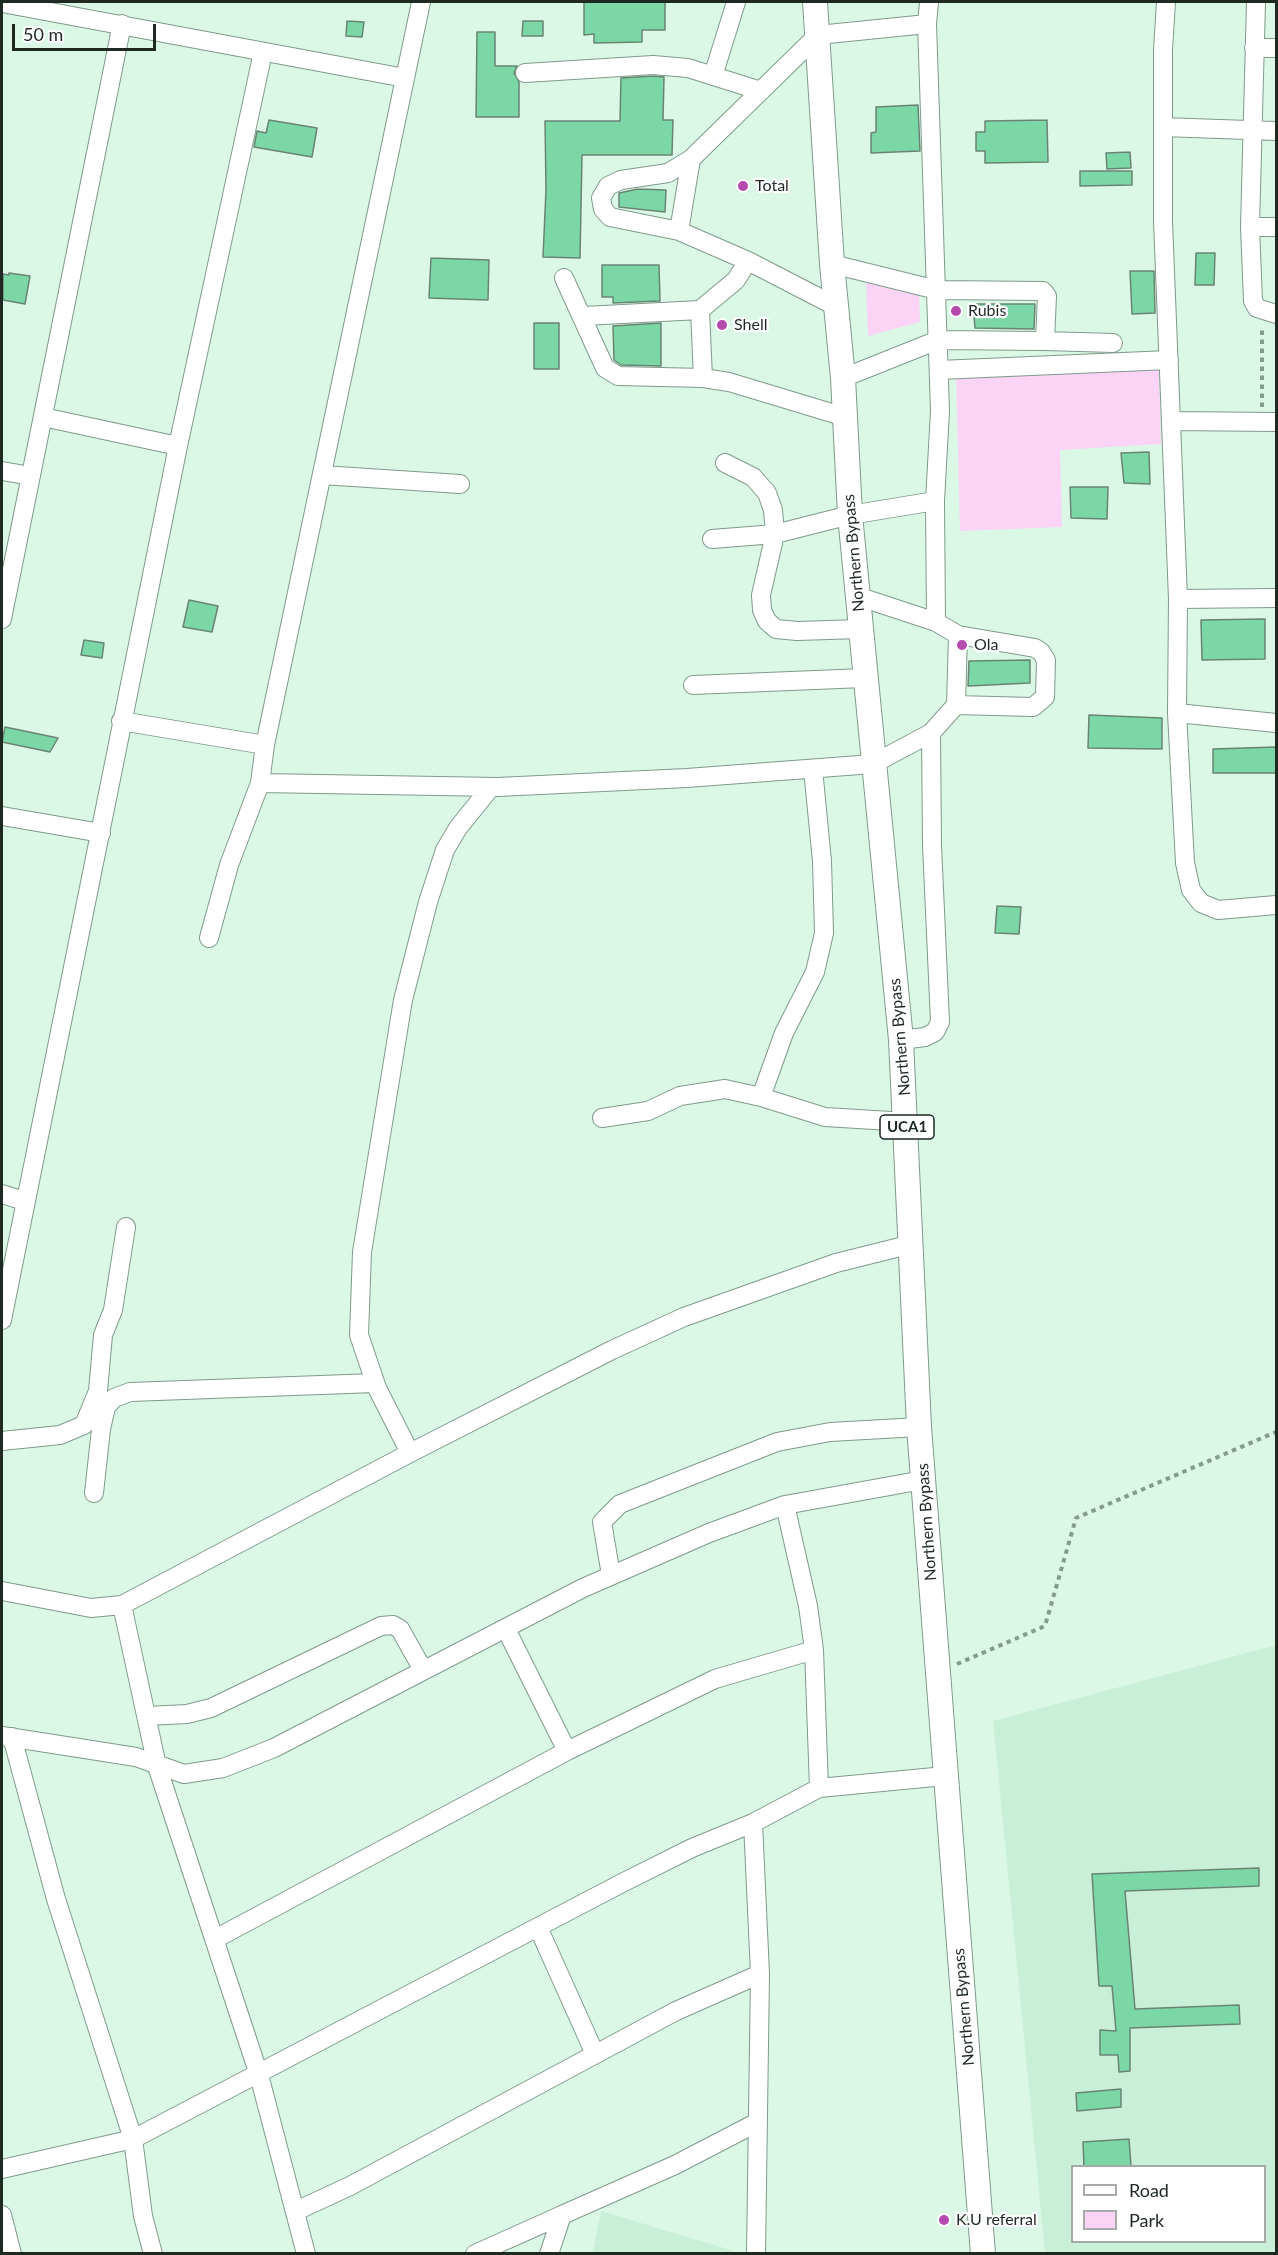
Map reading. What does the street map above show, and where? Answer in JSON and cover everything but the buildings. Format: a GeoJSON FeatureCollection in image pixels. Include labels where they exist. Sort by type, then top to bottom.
{"type":"FeatureCollection","features":[{"type":"Feature","properties":{"kind":"main road","name":"Northern Bypass"},"geometry":{"type":"LineString","coordinates":[[815,2],[832,264],[843,378],[850,516],[901,1040],[907,1122],[923,1479],[983,2253]]}},
{"type":"Feature","properties":{"kind":"street"},"geometry":{"type":"LineString","coordinates":[[209,938],[229,866],[260,783],[265,745],[421,2]]}},
{"type":"Feature","properties":{"kind":"street"},"geometry":{"type":"LineString","coordinates":[[713,75],[736,2]]}},
{"type":"Feature","properties":{"kind":"street"},"geometry":{"type":"LineString","coordinates":[[929,2],[927,24],[940,411],[935,501],[936,622]]}},
{"type":"Feature","properties":{"kind":"street"},"geometry":{"type":"LineString","coordinates":[[1166,2],[1163,127],[1178,599],[1177,712],[1185,863],[1191,890],[1201,903],[1218,910],[1276,904]]}},
{"type":"Feature","properties":{"kind":"street"},"geometry":{"type":"LineString","coordinates":[[1256,2],[1250,227],[1253,301],[1269,313]]}},
{"type":"Feature","properties":{"kind":"street"},"geometry":{"type":"LineString","coordinates":[[2,3],[405,78]]}},
{"type":"Feature","properties":{"kind":"street"},"geometry":{"type":"LineString","coordinates":[[2,619],[122,24]]}},
{"type":"Feature","properties":{"kind":"street"},"geometry":{"type":"LineString","coordinates":[[837,307],[748,261],[679,231],[610,217],[603,209],[602,198],[608,186],[621,180],[668,172],[691,159],[818,35],[927,24]]}},
{"type":"Feature","properties":{"kind":"street"},"geometry":{"type":"LineString","coordinates":[[1254,48],[1276,48]]}},
{"type":"Feature","properties":{"kind":"street"},"geometry":{"type":"LineString","coordinates":[[2,1320],[24,1201],[101,832],[121,721],[263,52]]}},
{"type":"Feature","properties":{"kind":"street"},"geometry":{"type":"LineString","coordinates":[[525,73],[653,65],[688,68],[760,91]]}},
{"type":"Feature","properties":{"kind":"street"},"geometry":{"type":"LineString","coordinates":[[1163,127],[1276,131]]}},
{"type":"Feature","properties":{"kind":"street"},"geometry":{"type":"LineString","coordinates":[[679,231],[691,159]]}},
{"type":"Feature","properties":{"kind":"street"},"geometry":{"type":"LineString","coordinates":[[1250,227],[1276,227]]}},
{"type":"Feature","properties":{"kind":"street"},"geometry":{"type":"LineString","coordinates":[[584,316],[699,310],[736,280],[748,261]]}},
{"type":"Feature","properties":{"kind":"street"},"geometry":{"type":"LineString","coordinates":[[832,264],[937,290],[1043,291],[1047,296],[1045,341]]}},
{"type":"Feature","properties":{"kind":"street"},"geometry":{"type":"LineString","coordinates":[[564,278],[584,316],[605,368],[618,376],[703,378],[729,382],[845,417]]}},
{"type":"Feature","properties":{"kind":"street"},"geometry":{"type":"LineString","coordinates":[[699,310],[703,378]]}},
{"type":"Feature","properties":{"kind":"street"},"geometry":{"type":"LineString","coordinates":[[843,378],[938,340],[1113,343]]}},
{"type":"Feature","properties":{"kind":"street"},"geometry":{"type":"LineString","coordinates":[[939,370],[1169,360]]}},
{"type":"Feature","properties":{"kind":"street"},"geometry":{"type":"LineString","coordinates":[[43,417],[178,446]]}},
{"type":"Feature","properties":{"kind":"street"},"geometry":{"type":"LineString","coordinates":[[1172,421],[1269,422]]}},
{"type":"Feature","properties":{"kind":"street"},"geometry":{"type":"LineString","coordinates":[[725,462],[753,477],[767,493],[773,510],[775,534],[761,595],[762,610],[767,621],[776,629],[797,631],[860,629]]}},
{"type":"Feature","properties":{"kind":"street"},"geometry":{"type":"LineString","coordinates":[[2,471],[31,476]]}},
{"type":"Feature","properties":{"kind":"street"},"geometry":{"type":"LineString","coordinates":[[322,475],[460,484]]}},
{"type":"Feature","properties":{"kind":"street"},"geometry":{"type":"LineString","coordinates":[[712,539],[775,534],[850,516],[935,501]]}},
{"type":"Feature","properties":{"kind":"street"},"geometry":{"type":"LineString","coordinates":[[857,596],[936,622],[958,635],[1035,648],[1046,660],[1045,698],[1033,707],[956,705]]}},
{"type":"Feature","properties":{"kind":"street"},"geometry":{"type":"LineString","coordinates":[[1178,599],[1276,598]]}},
{"type":"Feature","properties":{"kind":"street"},"geometry":{"type":"LineString","coordinates":[[260,783],[491,787],[687,778],[873,764],[931,733],[956,705],[958,635]]}},
{"type":"Feature","properties":{"kind":"street"},"geometry":{"type":"LineString","coordinates":[[693,685],[864,678]]}},
{"type":"Feature","properties":{"kind":"street"},"geometry":{"type":"LineString","coordinates":[[1177,712],[1276,723]]}},
{"type":"Feature","properties":{"kind":"street"},"geometry":{"type":"LineString","coordinates":[[121,721],[265,745]]}},
{"type":"Feature","properties":{"kind":"street"},"geometry":{"type":"LineString","coordinates":[[901,1040],[925,1037],[935,1032],[940,1022],[932,845],[931,733]]}},
{"type":"Feature","properties":{"kind":"street"},"geometry":{"type":"LineString","coordinates":[[761,1097],[784,1034],[815,972],[824,933],[822,861],[813,769]]}},
{"type":"Feature","properties":{"kind":"street"},"geometry":{"type":"LineString","coordinates":[[410,1453],[375,1383],[359,1335],[362,1252],[403,1000],[428,902],[445,850],[458,828],[491,787]]}},
{"type":"Feature","properties":{"kind":"street"},"geometry":{"type":"LineString","coordinates":[[2,816],[101,832]]}},
{"type":"Feature","properties":{"kind":"street"},"geometry":{"type":"LineString","coordinates":[[602,1118],[618,1118],[648,1111],[680,1096],[724,1089],[761,1097],[825,1117],[907,1122]]}},
{"type":"Feature","properties":{"kind":"street"},"geometry":{"type":"LineString","coordinates":[[2,1194],[24,1201]]}},
{"type":"Feature","properties":{"kind":"street"},"geometry":{"type":"LineString","coordinates":[[2,1441],[60,1436],[84,1425],[98,1391],[103,1335],[112,1310],[126,1227]]}},
{"type":"Feature","properties":{"kind":"street"},"geometry":{"type":"LineString","coordinates":[[2,1591],[91,1608],[122,1605],[410,1453],[612,1350],[684,1317],[836,1263],[912,1244]]}},
{"type":"Feature","properties":{"kind":"street"},"geometry":{"type":"LineString","coordinates":[[94,1493],[101,1429],[106,1407],[114,1398],[130,1392],[375,1383]]}},
{"type":"Feature","properties":{"kind":"street"},"geometry":{"type":"LineString","coordinates":[[611,1575],[602,1522],[620,1504],[777,1442],[830,1432],[920,1427]]}},
{"type":"Feature","properties":{"kind":"street"},"geometry":{"type":"LineString","coordinates":[[153,2253],[143,2216],[133,2139],[56,1899],[7,1736],[136,1757],[184,1774],[223,1768],[274,1748],[611,1575],[709,1533],[785,1505],[923,1479]]}},
{"type":"Feature","properties":{"kind":"street"},"geometry":{"type":"LineString","coordinates":[[785,1505],[808,1606],[814,1650],[819,1788]]}},
{"type":"Feature","properties":{"kind":"street"},"geometry":{"type":"LineString","coordinates":[[122,1605],[158,1766],[204,1915],[215,1940],[259,2075],[306,2253]]}},
{"type":"Feature","properties":{"kind":"street"},"geometry":{"type":"LineString","coordinates":[[147,1716],[188,1714],[211,1708],[381,1626],[393,1625],[400,1629],[423,1670]]}},
{"type":"Feature","properties":{"kind":"street"},"geometry":{"type":"LineString","coordinates":[[506,1629],[567,1751]]}},
{"type":"Feature","properties":{"kind":"street"},"geometry":{"type":"LineString","coordinates":[[215,1940],[567,1751],[715,1679],[814,1650]]}},
{"type":"Feature","properties":{"kind":"street"},"geometry":{"type":"LineString","coordinates":[[2,2169],[133,2139],[692,1848],[753,1823],[819,1788],[945,1776]]}},
{"type":"Feature","properties":{"kind":"street"},"geometry":{"type":"LineString","coordinates":[[753,1823],[760,1974],[756,2122],[756,2253]]}},
{"type":"Feature","properties":{"kind":"street"},"geometry":{"type":"LineString","coordinates":[[538,1927],[595,2054]]}},
{"type":"Feature","properties":{"kind":"street"},"geometry":{"type":"LineString","coordinates":[[296,2211],[350,2186],[676,2011],[760,1974]]}},
{"type":"Feature","properties":{"kind":"street"},"geometry":{"type":"LineString","coordinates":[[475,2253],[675,2165],[756,2122]]}},
{"type":"Feature","properties":{"kind":"street"},"geometry":{"type":"LineString","coordinates":[[2,2215],[12,2253]]}},
{"type":"Feature","properties":{"kind":"street"},"geometry":{"type":"LineString","coordinates":[[549,2253],[562,2216]]}},
{"type":"Feature","properties":{"kind":"path"},"geometry":{"type":"LineString","coordinates":[[1269,313],[1269,422]]}},
{"type":"Feature","properties":{"kind":"path"},"geometry":{"type":"LineString","coordinates":[[938,1673],[1045,1626],[1076,1518],[1276,1432]]}},
{"type":"Feature","properties":{"kind":"shaded area"},"geometry":{"type":"Polygon","coordinates":[[[1276,1645],[1276,2253],[1045,2253],[993,1721],[1276,1645]]]}},
{"type":"Feature","properties":{"kind":"shaded area"},"geometry":{"type":"Polygon","coordinates":[[[601,2211],[734,2251],[734,2253],[593,2253],[601,2211]]]}},
{"type":"Feature","properties":{"kind":"green space"},"geometry":{"type":"Polygon","coordinates":[[[866,282],[919,291],[920,322],[868,336],[866,282]]]}},
{"type":"Feature","properties":{"kind":"green space"},"geometry":{"type":"Polygon","coordinates":[[[1159,367],[1161,444],[1060,450],[1062,527],[960,531],[956,374],[1159,367]]]}},
{"type":"Feature","properties":{"kind":"place","name":"Total"},"geometry":{"type":"Point","coordinates":[743,186]}},
{"type":"Feature","properties":{"kind":"place","name":"Rubis"},"geometry":{"type":"Point","coordinates":[956,311]}},
{"type":"Feature","properties":{"kind":"place","name":"Shell"},"geometry":{"type":"Point","coordinates":[722,325]}},
{"type":"Feature","properties":{"kind":"place","name":"Ola"},"geometry":{"type":"Point","coordinates":[962,645]}},
{"type":"Feature","properties":{"kind":"place","name":"K.U referral"},"geometry":{"type":"Point","coordinates":[944,2220]}}]}
